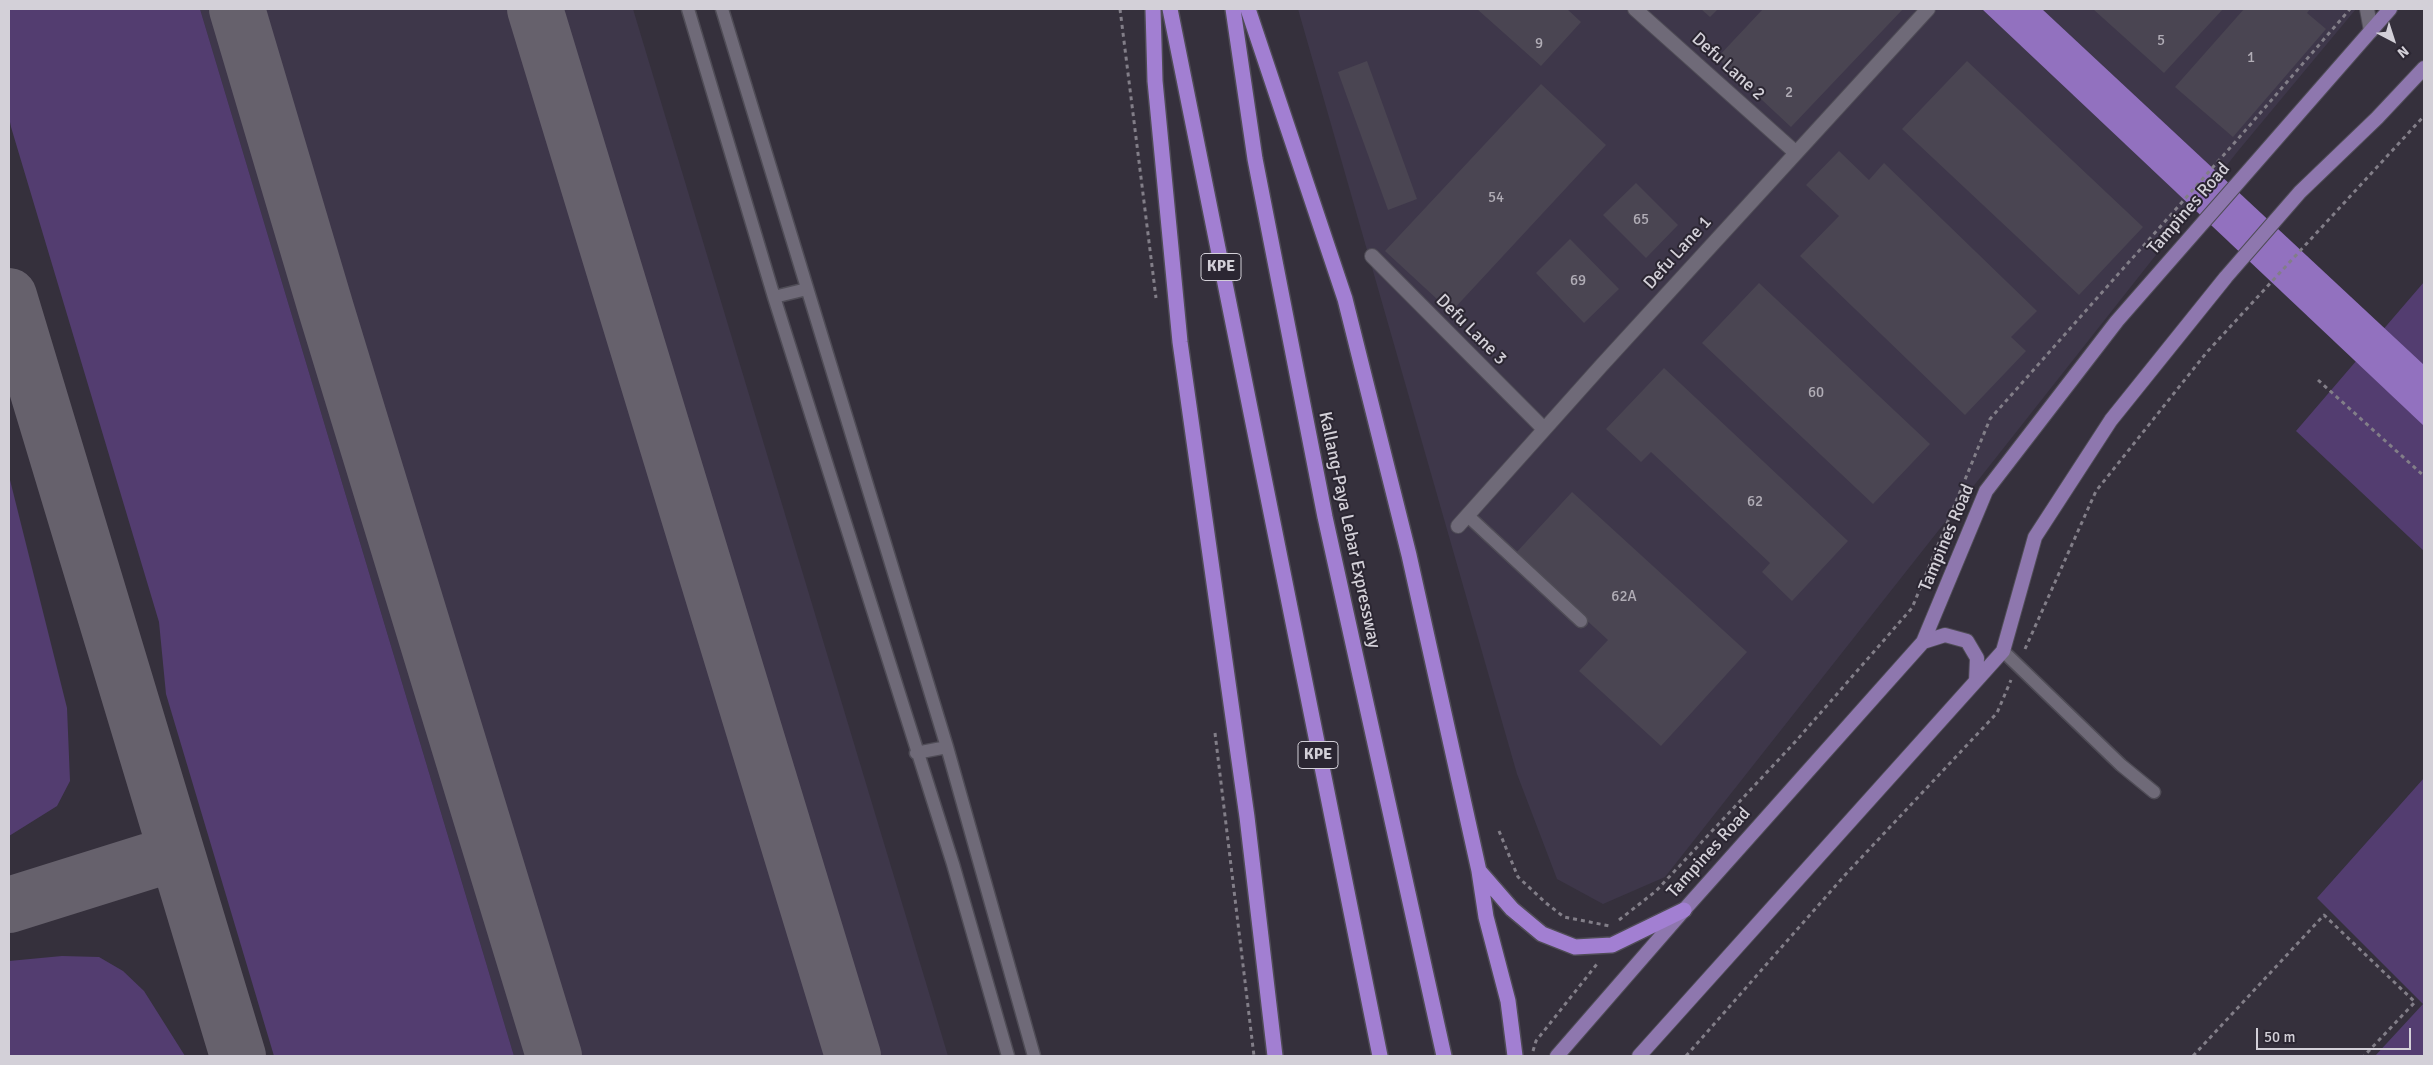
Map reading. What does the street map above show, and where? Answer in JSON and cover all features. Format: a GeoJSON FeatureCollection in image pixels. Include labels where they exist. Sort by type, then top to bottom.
{"type":"FeatureCollection","features":[{"type":"Feature","properties":{"kind":"highway"},"geometry":{"type":"LineString","coordinates":[[1153,9],[1155,81],[1180,342],[1247,817],[1275,1053]]}},
{"type":"Feature","properties":{"kind":"highway","name":"KPE"},"geometry":{"type":"LineString","coordinates":[[1170,9],[1380,1056]]}},
{"type":"Feature","properties":{"kind":"highway","name":"Kallang-Paya Lebar Expressway"},"geometry":{"type":"LineString","coordinates":[[1233,9],[1255,159],[1326,517],[1444,1056]]}},
{"type":"Feature","properties":{"kind":"highway"},"geometry":{"type":"LineString","coordinates":[[1248,9],[1346,299],[1409,556],[1479,871],[1486,917],[1508,1001],[1515,1056]]}},
{"type":"Feature","properties":{"kind":"highway"},"geometry":{"type":"LineString","coordinates":[[1479,871],[1512,909],[1542,934],[1575,947],[1612,945],[1684,910]]}},
{"type":"Feature","properties":{"kind":"main road","name":"Tampines Road"},"geometry":{"type":"LineString","coordinates":[[1557,1056],[1684,910],[1923,642],[1986,491],[2117,321],[2258,157],[2390,9]]}},
{"type":"Feature","properties":{"kind":"main road"},"geometry":{"type":"LineString","coordinates":[[1639,1056],[2003,651],[2035,537],[2111,420],[2226,277],[2300,192],[2377,118],[2424,68]]}},
{"type":"Feature","properties":{"kind":"main road"},"geometry":{"type":"LineString","coordinates":[[1923,642],[1945,635],[1967,641],[1977,658],[1976,681]]}},
{"type":"Feature","properties":{"kind":"main road"},"geometry":{"type":"LineString","coordinates":[[1644,1056],[1653,1041]]}},
{"type":"Feature","properties":{"kind":"street","name":"Defu Lane 2"},"geometry":{"type":"LineString","coordinates":[[1635,9],[1795,152]]}},
{"type":"Feature","properties":{"kind":"street","name":"Defu Lane 1"},"geometry":{"type":"LineString","coordinates":[[1463,521],[1795,152],[1928,9]]}},
{"type":"Feature","properties":{"kind":"street"},"geometry":{"type":"LineString","coordinates":[[2366,9],[2370,31]]}},
{"type":"Feature","properties":{"kind":"street","name":"Defu Lane 3"},"geometry":{"type":"LineString","coordinates":[[1372,256],[1544,429]]}},
{"type":"Feature","properties":{"kind":"lane"},"geometry":{"type":"LineString","coordinates":[[688,9],[774,297],[916,754],[953,864],[1008,1056]]}},
{"type":"Feature","properties":{"kind":"lane"},"geometry":{"type":"LineString","coordinates":[[722,9],[947,747],[1034,1056]]}},
{"type":"Feature","properties":{"kind":"lane"},"geometry":{"type":"LineString","coordinates":[[774,297],[807,289]]}},
{"type":"Feature","properties":{"kind":"lane"},"geometry":{"type":"LineString","coordinates":[[1463,521],[1581,620]]}},
{"type":"Feature","properties":{"kind":"lane"},"geometry":{"type":"LineString","coordinates":[[2003,651],[2121,765],[2154,792]]}},
{"type":"Feature","properties":{"kind":"lane"},"geometry":{"type":"LineString","coordinates":[[916,754],[947,747]]}},
{"type":"Feature","properties":{"kind":"path"},"geometry":{"type":"LineString","coordinates":[[1499,831],[1518,877],[1564,917],[1612,926],[1656,891],[1796,741],[1912,608],[1990,419],[2237,140],[2350,9]]}},
{"type":"Feature","properties":{"kind":"path"},"geometry":{"type":"LineString","coordinates":[[2252,303],[2424,116]]}},
{"type":"Feature","properties":{"kind":"path"},"geometry":{"type":"LineString","coordinates":[[2318,380],[2424,476]]}},
{"type":"Feature","properties":{"kind":"path"},"geometry":{"type":"LineString","coordinates":[[2193,1056],[2324,915],[2415,1002],[2364,1056]]}},
{"type":"Feature","properties":{"kind":"path"},"geometry":{"type":"LineString","coordinates":[[1531,1056],[1536,1041],[1612,945],[1612,926]]}},
{"type":"Feature","properties":{"kind":"shaded area"},"geometry":{"type":"Polygon","coordinates":[[[9,9],[200,9],[514,1056],[274,1056],[166,694],[159,622],[11,127],[9,117],[9,9]]]}},
{"type":"Feature","properties":{"kind":"shaded area"},"geometry":{"type":"Polygon","coordinates":[[[200,9],[633,9],[948,1056],[514,1056],[200,9]]]}},
{"type":"Feature","properties":{"kind":"shaded area"},"geometry":{"type":"Polygon","coordinates":[[[1298,9],[2356,9],[2238,151],[1665,877],[1603,904],[1557,879],[1517,774],[1298,9]]]}},
{"type":"Feature","properties":{"kind":"shaded area"},"geometry":{"type":"Polygon","coordinates":[[[1982,9],[2042,9],[2424,365],[2424,426],[1982,9]]]}},
{"type":"Feature","properties":{"kind":"shaded area"},"geometry":{"type":"Polygon","coordinates":[[[2424,282],[2424,551],[2296,431],[2424,282]]]}},
{"type":"Feature","properties":{"kind":"shaded area"},"geometry":{"type":"Polygon","coordinates":[[[9,476],[67,708],[70,781],[57,806],[9,836],[9,476]]]}},
{"type":"Feature","properties":{"kind":"shaded area"},"geometry":{"type":"Polygon","coordinates":[[[2424,778],[2424,1056],[2375,1056],[2423,1004],[2317,898],[2424,778]]]}},
{"type":"Feature","properties":{"kind":"shaded area"},"geometry":{"type":"Polygon","coordinates":[[[62,956],[99,957],[123,971],[144,991],[185,1056],[9,1056],[9,961],[62,956]]]}},
{"type":"Feature","properties":{"kind":"building"},"geometry":{"type":"Polygon","coordinates":[[[1477,9],[1567,9],[1581,22],[1541,66],[1477,9]]]}},
{"type":"Feature","properties":{"kind":"building"},"geometry":{"type":"Polygon","coordinates":[[[1701,9],[1718,9],[1710,17],[1701,9]]]}},
{"type":"Feature","properties":{"kind":"building"},"geometry":{"type":"Polygon","coordinates":[[[1763,9],[1903,9],[1791,127],[1717,58],[1763,9]]]}},
{"type":"Feature","properties":{"kind":"building"},"geometry":{"type":"Polygon","coordinates":[[[2093,9],[2223,9],[2164,73],[2093,9]]]}},
{"type":"Feature","properties":{"kind":"building"},"geometry":{"type":"Polygon","coordinates":[[[2244,9],[2310,9],[2307,13],[2326,29],[2233,137],[2175,87],[2244,9]]]}},
{"type":"Feature","properties":{"kind":"building"},"geometry":{"type":"Polygon","coordinates":[[[1367,61],[1417,199],[1388,210],[1338,72],[1367,61]]]}},
{"type":"Feature","properties":{"kind":"building"},"geometry":{"type":"Polygon","coordinates":[[[1967,61],[2143,227],[2079,295],[1902,129],[1967,61]]]}},
{"type":"Feature","properties":{"kind":"building"},"geometry":{"type":"Polygon","coordinates":[[[1541,84],[1606,145],[1451,312],[1385,251],[1541,84]]]}},
{"type":"Feature","properties":{"kind":"building"},"geometry":{"type":"Polygon","coordinates":[[[1839,151],[1869,180],[1884,163],[2037,311],[2011,337],[2026,351],[1965,415],[1800,256],[1839,216],[1806,185],[1839,151]]]}},
{"type":"Feature","properties":{"kind":"building"},"geometry":{"type":"Polygon","coordinates":[[[1636,183],[1678,225],[1646,258],[1603,215],[1636,183]]]}},
{"type":"Feature","properties":{"kind":"building"},"geometry":{"type":"Polygon","coordinates":[[[1570,239],[1619,289],[1584,323],[1536,273],[1570,239]]]}},
{"type":"Feature","properties":{"kind":"building"},"geometry":{"type":"Polygon","coordinates":[[[1759,283],[1930,444],[1873,504],[1702,343],[1759,283]]]}},
{"type":"Feature","properties":{"kind":"building"},"geometry":{"type":"Polygon","coordinates":[[[1664,368],[1848,541],[1792,601],[1762,572],[1770,563],[1651,452],[1641,462],[1606,429],[1664,368]]]}},
{"type":"Feature","properties":{"kind":"building"},"geometry":{"type":"Polygon","coordinates":[[[1572,492],[1747,652],[1661,746],[1579,671],[1608,640],[1515,554],[1572,492]]]}},
{"type":"Feature","properties":{"kind":"taxiway"},"geometry":{"type":"LineString","coordinates":[[237,9],[326,309],[554,1056]]}},
{"type":"Feature","properties":{"kind":"taxiway"},"geometry":{"type":"LineString","coordinates":[[535,9],[853,1056]]}},
{"type":"Feature","properties":{"kind":"taxiway"},"geometry":{"type":"LineString","coordinates":[[9,296],[238,1056]]}},
{"type":"Feature","properties":{"kind":"taxiway"},"geometry":{"type":"LineString","coordinates":[[9,905],[175,853]]}}]}
